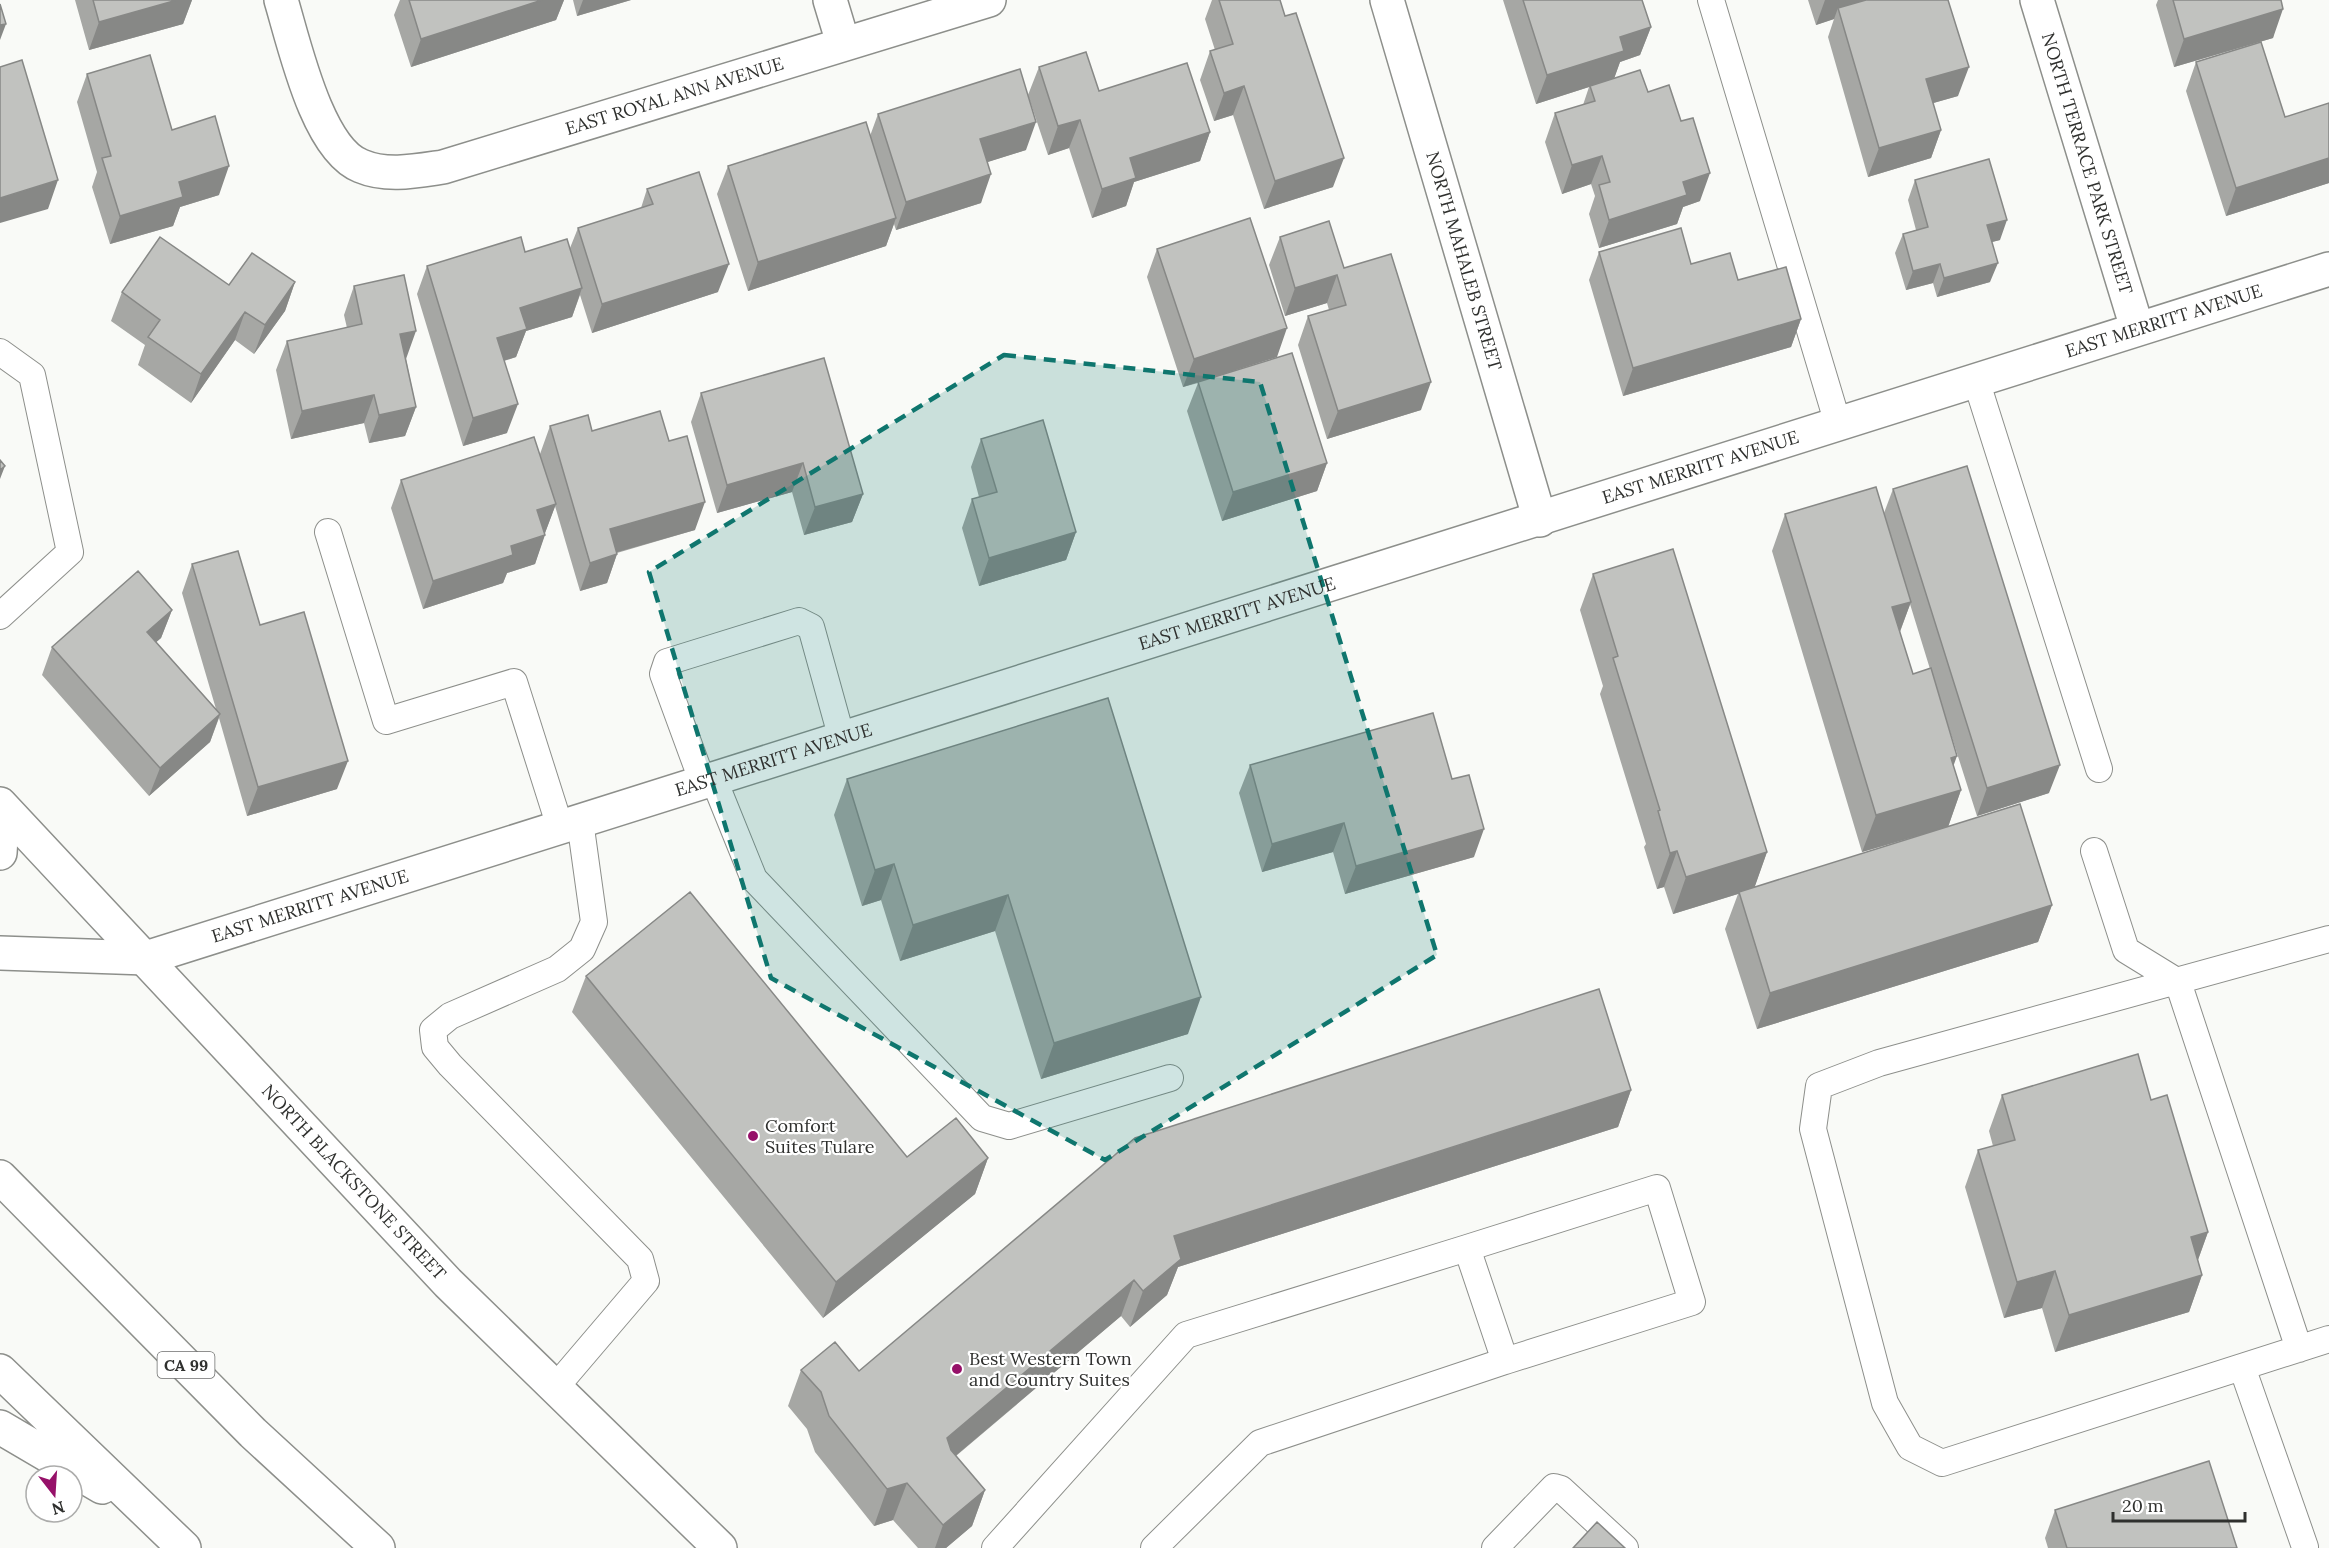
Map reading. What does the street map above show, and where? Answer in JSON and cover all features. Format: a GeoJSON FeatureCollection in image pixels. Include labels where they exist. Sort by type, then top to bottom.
{"type":"FeatureCollection","features":[{"type":"Feature","properties":{"kind":"main road","name":"EAST ROYAL ANN AVENUE"},"geometry":{"type":"LineString","coordinates":[[281,0],[314,108],[332,142],[360,166],[398,173],[443,168],[989,0]]}},
{"type":"Feature","properties":{"kind":"main road"},"geometry":{"type":"LineString","coordinates":[[830,0],[843,44]]}},
{"type":"Feature","properties":{"kind":"main road","name":"NORTH MAHALEB STREET"},"geometry":{"type":"LineString","coordinates":[[1387,0],[1540,520]]}},
{"type":"Feature","properties":{"kind":"main road","name":"NORTH TERRACE PARK STREET"},"geometry":{"type":"LineString","coordinates":[[2037,0],[2137,328]]}},
{"type":"Feature","properties":{"kind":"main road","name":"EAST MERRITT AVENUE"},"geometry":{"type":"LineString","coordinates":[[0,953],[146,958],[1540,520],[2137,328],[2329,269]]}},
{"type":"Feature","properties":{"kind":"main road"},"geometry":{"type":"LineString","coordinates":[[0,853],[2,806]]}},
{"type":"Feature","properties":{"kind":"main road","name":"NORTH BLACKSTONE STREET"},"geometry":{"type":"LineString","coordinates":[[2,806],[448,1283],[554,1389],[720,1548]]}},
{"type":"Feature","properties":{"kind":"main road","name":"CA 99"},"geometry":{"type":"LineString","coordinates":[[0,1177],[253,1433],[378,1548]]}},
{"type":"Feature","properties":{"kind":"main road"},"geometry":{"type":"LineString","coordinates":[[0,1371],[184,1548]]}},
{"type":"Feature","properties":{"kind":"main road"},"geometry":{"type":"LineString","coordinates":[[0,1426],[150,1516]]}},
{"type":"Feature","properties":{"kind":"lane"},"geometry":{"type":"LineString","coordinates":[[1711,0],[1838,424]]}},
{"type":"Feature","properties":{"kind":"lane"},"geometry":{"type":"LineString","coordinates":[[0,352],[32,375],[70,552],[0,616]]}},
{"type":"Feature","properties":{"kind":"lane"},"geometry":{"type":"LineString","coordinates":[[1976,380],[2099,770]]}},
{"type":"Feature","properties":{"kind":"lane"},"geometry":{"type":"LineString","coordinates":[[328,532],[386,722],[514,682],[570,824],[594,922],[582,949],[557,969],[450,1016],[433,1030],[435,1047],[450,1065],[640,1258],[646,1281],[554,1389]]}},
{"type":"Feature","properties":{"kind":"lane"},"geometry":{"type":"LineString","coordinates":[[842,739],[811,627],[799,621],[667,662],[663,674],[708,781],[754,879],[982,1118],[1009,1126],[1170,1078]]}},
{"type":"Feature","properties":{"kind":"lane"},"geometry":{"type":"LineString","coordinates":[[2094,851],[2127,950],[2178,981],[2299,1349]]}},
{"type":"Feature","properties":{"kind":"lane"},"geometry":{"type":"LineString","coordinates":[[2329,939],[1879,1063],[1819,1086],[1813,1129],[1885,1403],[1910,1447],[1942,1463],[2329,1340]]}},
{"type":"Feature","properties":{"kind":"lane"},"geometry":{"type":"LineString","coordinates":[[995,1548],[1186,1335],[1657,1188],[1692,1302],[1504,1361],[1260,1443],[1154,1548]]}},
{"type":"Feature","properties":{"kind":"lane"},"geometry":{"type":"LineString","coordinates":[[1467,1248],[1504,1361]]}},
{"type":"Feature","properties":{"kind":"lane"},"geometry":{"type":"LineString","coordinates":[[2242,1367],[2305,1547]]}},
{"type":"Feature","properties":{"kind":"lane"},"geometry":{"type":"LineString","coordinates":[[1495,1548],[1554,1487],[1561,1489],[1625,1548]]}},
{"type":"Feature","properties":{"kind":"highlighted area"},"geometry":{"type":"Polygon","coordinates":[[[1004,355],[1260,382],[1437,955],[1105,1160],[771,978],[649,572],[1004,355]]]}},
{"type":"Feature","properties":{"kind":"building"},"geometry":{"type":"Polygon","coordinates":[[[93,0],[177,0],[99,22],[93,0]]]}},
{"type":"Feature","properties":{"kind":"building"},"geometry":{"type":"Polygon","coordinates":[[[409,0],[542,0],[421,39],[409,0]]]}},
{"type":"Feature","properties":{"kind":"building"},"geometry":{"type":"Polygon","coordinates":[[[1219,0],[1280,0],[1285,16],[1296,13],[1344,158],[1275,181],[1244,86],[1224,93],[1210,51],[1233,44],[1219,0]]]}},
{"type":"Feature","properties":{"kind":"building"},"geometry":{"type":"Polygon","coordinates":[[[1523,0],[1642,0],[1651,27],[1620,37],[1624,51],[1547,75],[1523,0]]]}},
{"type":"Feature","properties":{"kind":"building"},"geometry":{"type":"Polygon","coordinates":[[[1866,0],[1948,0],[1969,67],[1926,79],[1941,130],[1879,148],[1838,8],[1866,0]]]}},
{"type":"Feature","properties":{"kind":"building"},"geometry":{"type":"Polygon","coordinates":[[[2173,0],[2281,0],[2283,9],[2184,39],[2173,0]]]}},
{"type":"Feature","properties":{"kind":"building"},"geometry":{"type":"Polygon","coordinates":[[[0,4],[6,24],[0,25],[0,4]]]}},
{"type":"Feature","properties":{"kind":"building"},"geometry":{"type":"Polygon","coordinates":[[[2261,42],[2285,117],[2329,103],[2329,158],[2236,188],[2196,62],[2261,42]]]}},
{"type":"Feature","properties":{"kind":"building"},"geometry":{"type":"Polygon","coordinates":[[[1086,52],[1099,91],[1187,63],[1210,132],[1130,158],[1136,178],[1102,189],[1080,120],[1058,126],[1039,67],[1086,52]]]}},
{"type":"Feature","properties":{"kind":"building"},"geometry":{"type":"Polygon","coordinates":[[[150,55],[172,130],[215,116],[229,166],[179,182],[183,197],[120,216],[102,158],[111,156],[87,74],[150,55]]]}},
{"type":"Feature","properties":{"kind":"building"},"geometry":{"type":"Polygon","coordinates":[[[22,60],[58,180],[0,198],[0,67],[22,60]]]}},
{"type":"Feature","properties":{"kind":"building"},"geometry":{"type":"Polygon","coordinates":[[[1020,69],[1036,122],[980,139],[991,174],[906,202],[878,114],[1020,69]]]}},
{"type":"Feature","properties":{"kind":"building"},"geometry":{"type":"Polygon","coordinates":[[[1640,70],[1648,92],[1669,85],[1681,121],[1693,118],[1710,173],[1683,182],[1687,195],[1609,220],[1599,185],[1610,182],[1602,156],[1572,165],[1555,113],[1595,101],[1590,86],[1640,70]]]}},
{"type":"Feature","properties":{"kind":"building"},"geometry":{"type":"Polygon","coordinates":[[[866,122],[896,218],[758,262],[728,166],[866,122]]]}},
{"type":"Feature","properties":{"kind":"building"},"geometry":{"type":"Polygon","coordinates":[[[1989,159],[2007,220],[1987,225],[1998,263],[1944,278],[1940,264],[1913,271],[1903,234],[1928,227],[1915,180],[1989,159]]]}},
{"type":"Feature","properties":{"kind":"building"},"geometry":{"type":"Polygon","coordinates":[[[699,172],[729,264],[602,304],[578,228],[653,204],[647,189],[699,172]]]}},
{"type":"Feature","properties":{"kind":"building"},"geometry":{"type":"Polygon","coordinates":[[[1250,218],[1287,328],[1194,359],[1157,249],[1250,218]]]}},
{"type":"Feature","properties":{"kind":"building"},"geometry":{"type":"Polygon","coordinates":[[[1329,221],[1344,268],[1391,254],[1431,382],[1338,411],[1308,316],[1346,305],[1337,275],[1295,288],[1280,237],[1329,221]]]}},
{"type":"Feature","properties":{"kind":"building"},"geometry":{"type":"Polygon","coordinates":[[[1681,228],[1691,264],[1730,253],[1738,280],[1786,267],[1801,319],[1633,368],[1599,252],[1681,228]]]}},
{"type":"Feature","properties":{"kind":"building"},"geometry":{"type":"Polygon","coordinates":[[[160,237],[229,285],[252,253],[295,282],[265,325],[245,312],[201,374],[148,337],[160,320],[122,292],[160,237]]]}},
{"type":"Feature","properties":{"kind":"building"},"geometry":{"type":"Polygon","coordinates":[[[521,237],[525,252],[567,239],[582,288],[520,308],[527,329],[497,338],[518,404],[473,418],[427,266],[521,237]]]}},
{"type":"Feature","properties":{"kind":"building"},"geometry":{"type":"Polygon","coordinates":[[[404,275],[416,331],[400,334],[416,407],[379,415],[374,395],[302,411],[287,341],[362,324],[354,286],[404,275]]]}},
{"type":"Feature","properties":{"kind":"building"},"geometry":{"type":"Polygon","coordinates":[[[1292,353],[1327,463],[1233,492],[1198,382],[1292,353]]]}},
{"type":"Feature","properties":{"kind":"building"},"geometry":{"type":"Polygon","coordinates":[[[824,358],[863,494],[815,507],[803,463],[727,485],[701,393],[824,358]]]}},
{"type":"Feature","properties":{"kind":"building"},"geometry":{"type":"Polygon","coordinates":[[[660,411],[669,441],[687,436],[705,502],[610,529],[617,554],[590,563],[550,426],[588,415],[592,431],[660,411]]]}},
{"type":"Feature","properties":{"kind":"building"},"geometry":{"type":"Polygon","coordinates":[[[1043,420],[1076,532],[989,558],[972,499],[997,492],[981,439],[1043,420]]]}},
{"type":"Feature","properties":{"kind":"building"},"geometry":{"type":"Polygon","coordinates":[[[534,437],[556,504],[537,510],[545,535],[511,546],[513,555],[433,581],[401,480],[534,437]]]}},
{"type":"Feature","properties":{"kind":"building"},"geometry":{"type":"Polygon","coordinates":[[[0,460],[5,466],[0,470],[0,460]]]}},
{"type":"Feature","properties":{"kind":"building"},"geometry":{"type":"Polygon","coordinates":[[[1967,466],[2060,765],[1987,788],[1893,489],[1967,466]]]}},
{"type":"Feature","properties":{"kind":"building"},"geometry":{"type":"Polygon","coordinates":[[[1876,487],[1911,602],[1892,607],[1913,674],[1931,668],[1957,756],[1951,758],[1961,790],[1876,815],[1785,514],[1876,487]]]}},
{"type":"Feature","properties":{"kind":"building"},"geometry":{"type":"Polygon","coordinates":[[[1673,549],[1767,852],[1686,877],[1677,851],[1670,853],[1658,811],[1660,810],[1613,658],[1618,656],[1593,574],[1673,549]]]}},
{"type":"Feature","properties":{"kind":"building"},"geometry":{"type":"Polygon","coordinates":[[[238,551],[260,625],[304,612],[348,761],[258,787],[192,564],[238,551]]]}},
{"type":"Feature","properties":{"kind":"building"},"geometry":{"type":"Polygon","coordinates":[[[138,571],[172,610],[147,632],[220,714],[160,768],[52,647],[138,571]]]}},
{"type":"Feature","properties":{"kind":"building"},"geometry":{"type":"Polygon","coordinates":[[[1108,698],[1201,997],[1054,1043],[1008,895],[913,925],[894,864],[875,870],[847,779],[1108,698]]]}},
{"type":"Feature","properties":{"kind":"building"},"geometry":{"type":"Polygon","coordinates":[[[1433,713],[1452,779],[1469,775],[1484,829],[1356,866],[1344,823],[1272,844],[1250,765],[1433,713]]]}},
{"type":"Feature","properties":{"kind":"building"},"geometry":{"type":"Polygon","coordinates":[[[2020,804],[2052,905],[1770,993],[1739,892],[2020,804]]]}},
{"type":"Feature","properties":{"kind":"building"},"geometry":{"type":"Polygon","coordinates":[[[690,892],[907,1157],[956,1118],[988,1158],[836,1282],[586,976],[690,892]]]}},
{"type":"Feature","properties":{"kind":"building"},"geometry":{"type":"Polygon","coordinates":[[[1599,989],[1631,1090],[1174,1236],[1181,1259],[1143,1291],[1134,1280],[947,1438],[951,1450],[985,1490],[943,1525],[907,1483],[887,1489],[829,1416],[821,1392],[801,1370],[835,1342],[859,1371],[1135,1138],[1599,989]]]}},
{"type":"Feature","properties":{"kind":"building"},"geometry":{"type":"Polygon","coordinates":[[[2138,1054],[2151,1100],[2167,1095],[2208,1232],[2191,1237],[2202,1275],[2069,1315],[2055,1271],[2017,1282],[1978,1150],[2015,1140],[2002,1095],[2138,1054]]]}},
{"type":"Feature","properties":{"kind":"building"},"geometry":{"type":"Polygon","coordinates":[[[2209,1461],[2237,1548],[2067,1548],[2055,1510],[2209,1461]]]}},
{"type":"Feature","properties":{"kind":"building"},"geometry":{"type":"Polygon","coordinates":[[[1597,1522],[1625,1548],[1573,1548],[1597,1522]]]}},
{"type":"Feature","properties":{"kind":"place","name":"Comfort Suites Tulare"},"geometry":{"type":"Point","coordinates":[753,1136]}},
{"type":"Feature","properties":{"kind":"place","name":"Best Western Town and Country Suites"},"geometry":{"type":"Point","coordinates":[957,1369]}}]}
